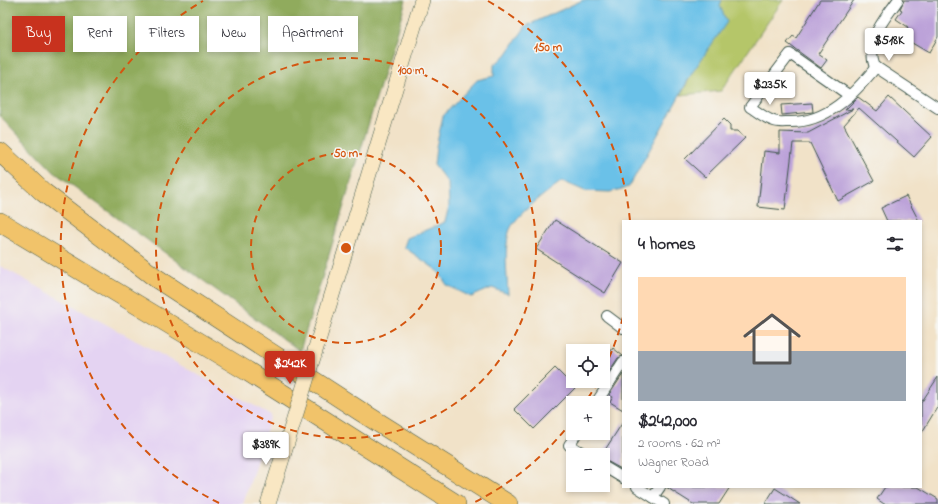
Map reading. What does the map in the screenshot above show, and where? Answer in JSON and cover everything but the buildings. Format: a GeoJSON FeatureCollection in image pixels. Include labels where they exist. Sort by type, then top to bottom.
{"type":"FeatureCollection","features":[{"type":"Feature","properties":{"kind":"highway"},"geometry":{"type":"LineString","coordinates":[[0,152],[43,192],[156,278],[360,411],[508,504]]}},
{"type":"Feature","properties":{"kind":"highway"},"geometry":{"type":"LineString","coordinates":[[0,222],[247,371],[456,504]]}},
{"type":"Feature","properties":{"kind":"main road"},"geometry":{"type":"LineString","coordinates":[[268,504],[422,0]]}},
{"type":"Feature","properties":{"kind":"street"},"geometry":{"type":"LineString","coordinates":[[898,0],[878,28],[871,45],[871,57],[875,68],[876,67],[938,108]]}},
{"type":"Feature","properties":{"kind":"street"},"geometry":{"type":"LineString","coordinates":[[850,96],[790,54],[750,107],[774,122],[802,122],[821,116],[850,96],[876,67]]}},
{"type":"Feature","properties":{"kind":"street"},"geometry":{"type":"LineString","coordinates":[[607,316],[622,327]]}},
{"type":"Feature","properties":{"kind":"street"},"geometry":{"type":"LineString","coordinates":[[601,396],[622,364]]}},
{"type":"Feature","properties":{"kind":"street"},"geometry":{"type":"LineString","coordinates":[[572,440],[569,445],[574,448]]}},
{"type":"Feature","properties":{"kind":"street"},"geometry":{"type":"LineString","coordinates":[[610,470],[622,477]]}},
{"type":"Feature","properties":{"kind":"street"},"geometry":{"type":"LineString","coordinates":[[639,488],[664,504]]}},
{"type":"Feature","properties":{"kind":"street"},"geometry":{"type":"LineString","coordinates":[[653,497],[659,488]]}},
{"type":"Feature","properties":{"kind":"shaded area"},"geometry":{"type":"Polygon","coordinates":[[[0,266],[271,415],[243,504],[0,504],[0,266]]]}},
{"type":"Feature","properties":{"kind":"green space"},"geometry":{"type":"Polygon","coordinates":[[[0,0],[406,0],[300,351],[54,172],[0,116],[0,0]]]}},
{"type":"Feature","properties":{"kind":"green space"},"geometry":{"type":"Polygon","coordinates":[[[722,0],[783,0],[721,91],[681,95],[692,73],[722,0]]]}},
{"type":"Feature","properties":{"kind":"water"},"geometry":{"type":"Polygon","coordinates":[[[583,0],[722,0],[720,6],[727,22],[692,73],[629,187],[610,192],[585,191],[562,181],[524,211],[512,225],[507,240],[506,263],[508,294],[492,288],[471,297],[447,285],[438,271],[404,247],[407,238],[445,222],[449,206],[448,183],[434,165],[436,147],[443,116],[477,80],[494,76],[494,65],[506,55],[526,26],[583,0]]]}}]}
